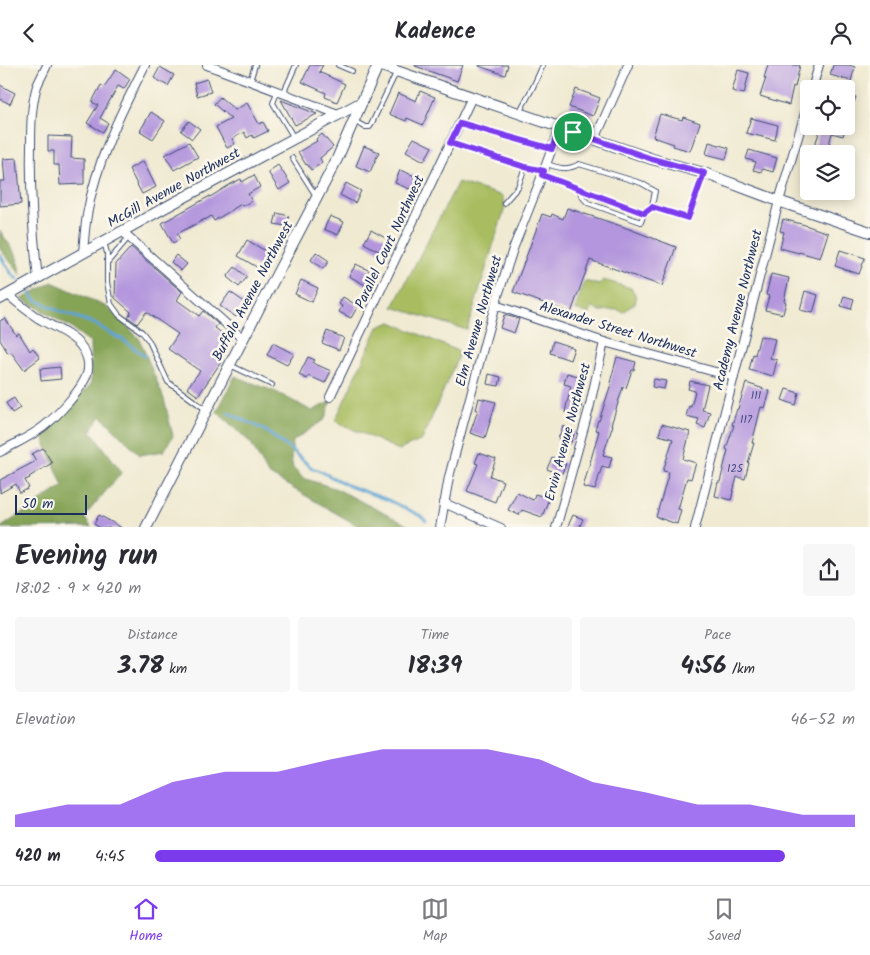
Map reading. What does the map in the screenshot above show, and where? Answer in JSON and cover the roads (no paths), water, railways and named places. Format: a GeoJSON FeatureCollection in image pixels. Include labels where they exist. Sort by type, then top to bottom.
{"type":"FeatureCollection","features":[{"type":"Feature","properties":{"kind":"street"},"geometry":{"type":"LineString","coordinates":[[38,279],[32,221],[32,123],[37,85],[47,65]]}},
{"type":"Feature","properties":{"kind":"street"},"geometry":{"type":"LineString","coordinates":[[83,253],[86,216],[102,157],[126,102],[145,65]]}},
{"type":"Feature","properties":{"kind":"street"},"geometry":{"type":"LineString","coordinates":[[207,65],[338,115]]}},
{"type":"Feature","properties":{"kind":"street"},"geometry":{"type":"LineString","coordinates":[[378,65],[652,159],[704,173],[870,232]]}},
{"type":"Feature","properties":{"kind":"street","name":"Buffalo Avenue Northwest"},"geometry":{"type":"LineString","coordinates":[[146,527],[337,159],[378,65]]}},
{"type":"Feature","properties":{"kind":"street"},"geometry":{"type":"LineString","coordinates":[[595,139],[628,65]]}},
{"type":"Feature","properties":{"kind":"street"},"geometry":{"type":"LineString","coordinates":[[815,80],[819,65]]}},
{"type":"Feature","properties":{"kind":"street","name":"Parallel Court Northwest"},"geometry":{"type":"LineString","coordinates":[[330,397],[472,97]]}},
{"type":"Feature","properties":{"kind":"street","name":"McGill Avenue Northwest"},"geometry":{"type":"LineString","coordinates":[[4,297],[104,242],[126,234],[294,138],[362,102]]}},
{"type":"Feature","properties":{"kind":"street","name":"Elm Avenue Northwest"},"geometry":{"type":"LineString","coordinates":[[440,527],[449,477],[485,341],[513,249],[560,127]]}},
{"type":"Feature","properties":{"kind":"street","name":"Academy Avenue Northwest"},"geometry":{"type":"LineString","coordinates":[[695,527],[779,201],[800,130]]}},
{"type":"Feature","properties":{"kind":"street"},"geometry":{"type":"LineString","coordinates":[[126,234],[243,339]]}},
{"type":"Feature","properties":{"kind":"street"},"geometry":{"type":"LineString","coordinates":[[0,452],[36,432],[54,418],[80,389],[87,373],[88,361],[86,353],[80,344],[4,297]]}},
{"type":"Feature","properties":{"kind":"street","name":"Alexander Street Northwest"},"geometry":{"type":"LineString","coordinates":[[496,305],[604,342],[734,377]]}},
{"type":"Feature","properties":{"kind":"street","name":"Ervin Avenue Northwest"},"geometry":{"type":"LineString","coordinates":[[556,527],[590,409],[604,342]]}},
{"type":"Feature","properties":{"kind":"street"},"geometry":{"type":"LineString","coordinates":[[444,503],[501,527]]}},
{"type":"Feature","properties":{"kind":"lane"},"geometry":{"type":"LineString","coordinates":[[250,81],[255,65]]}},
{"type":"Feature","properties":{"kind":"lane"},"geometry":{"type":"LineString","coordinates":[[294,138],[273,103],[296,65]]}},
{"type":"Feature","properties":{"kind":"lane"},"geometry":{"type":"LineString","coordinates":[[338,65],[352,71]]}},
{"type":"Feature","properties":{"kind":"lane"},"geometry":{"type":"LineString","coordinates":[[519,113],[543,65]]}},
{"type":"Feature","properties":{"kind":"lane"},"geometry":{"type":"LineString","coordinates":[[354,121],[365,127],[370,127],[397,71]]}},
{"type":"Feature","properties":{"kind":"lane"},"geometry":{"type":"LineString","coordinates":[[460,123],[552,149]]}},
{"type":"Feature","properties":{"kind":"lane"},"geometry":{"type":"LineString","coordinates":[[450,143],[525,167],[544,170],[574,167],[579,164],[641,183],[655,191],[652,207],[644,213],[642,222],[588,203],[578,188]]}},
{"type":"Feature","properties":{"kind":"lane"},"geometry":{"type":"LineString","coordinates":[[292,158],[317,197]]}},
{"type":"Feature","properties":{"kind":"lane"},"geometry":{"type":"LineString","coordinates":[[504,203],[518,187],[525,167]]}},
{"type":"Feature","properties":{"kind":"lane"},"geometry":{"type":"LineString","coordinates":[[544,170],[578,188],[644,213]]}},
{"type":"Feature","properties":{"kind":"lane"},"geometry":{"type":"LineString","coordinates":[[652,207],[688,218],[704,173]]}},
{"type":"Feature","properties":{"kind":"lane"},"geometry":{"type":"LineString","coordinates":[[107,263],[126,234]]}},
{"type":"Feature","properties":{"kind":"lane"},"geometry":{"type":"LineString","coordinates":[[104,242],[107,253],[107,282],[110,304],[119,315],[142,332],[149,341],[168,382],[206,410]]}},
{"type":"Feature","properties":{"kind":"lane"},"geometry":{"type":"LineString","coordinates":[[230,365],[272,385]]}},
{"type":"Feature","properties":{"kind":"waterway"},"geometry":{"type":"LineString","coordinates":[[0,255],[11,273],[18,280]]}},
{"type":"Feature","properties":{"kind":"waterway"},"geometry":{"type":"LineString","coordinates":[[30,293],[36,300],[61,312],[93,323],[122,339],[145,356]]}},
{"type":"Feature","properties":{"kind":"waterway"},"geometry":{"type":"LineString","coordinates":[[228,413],[263,429],[313,469],[349,486],[388,500],[421,516],[426,521]]}}]}
